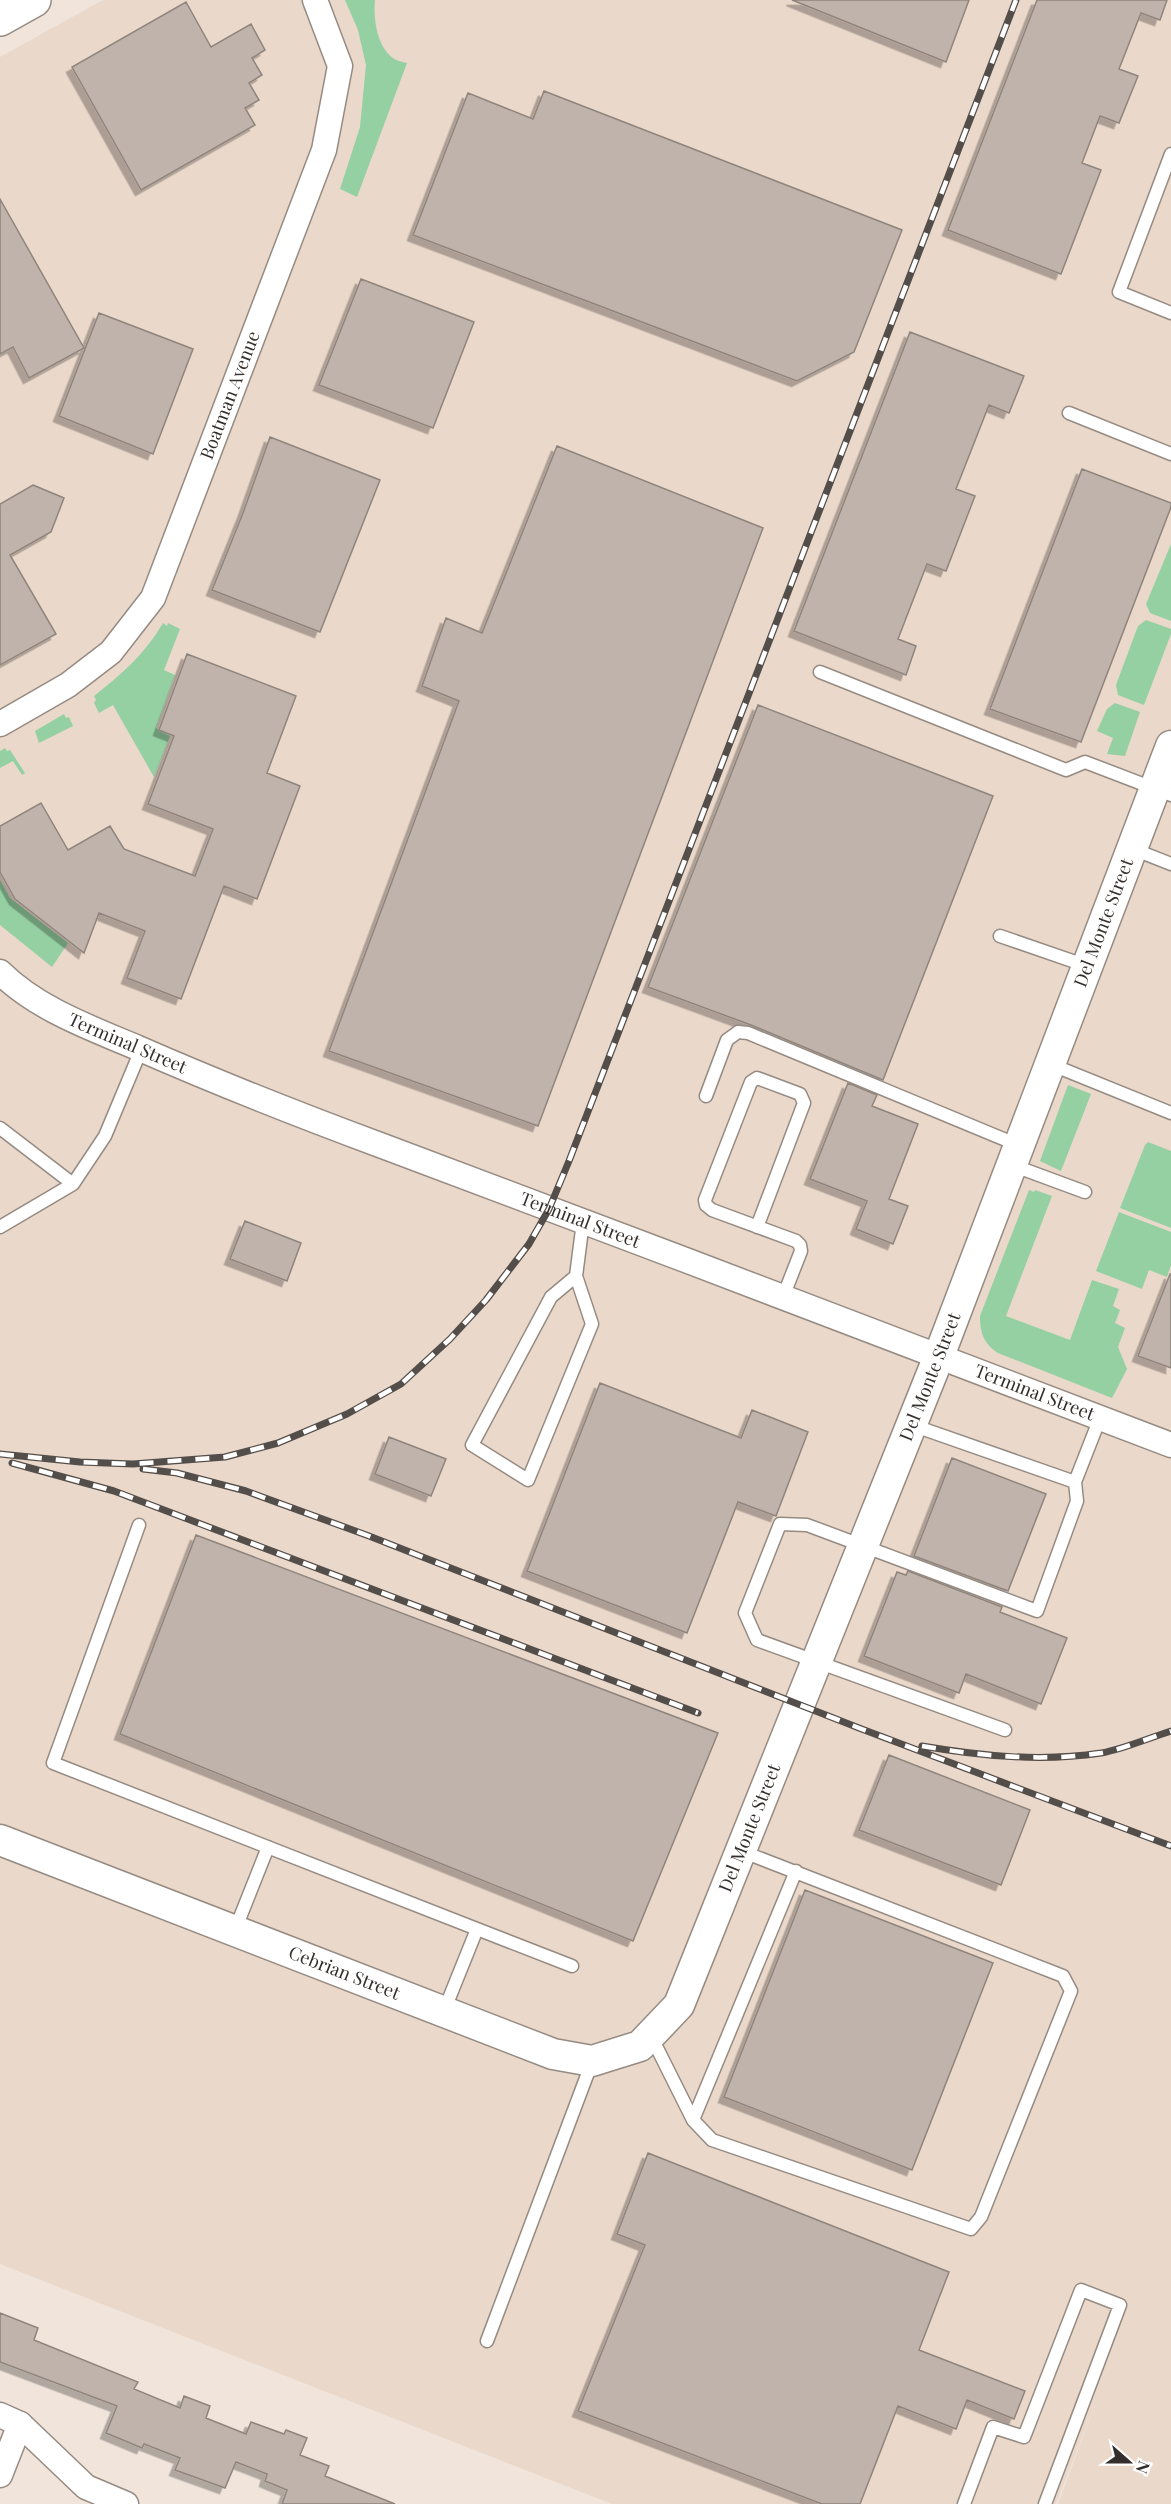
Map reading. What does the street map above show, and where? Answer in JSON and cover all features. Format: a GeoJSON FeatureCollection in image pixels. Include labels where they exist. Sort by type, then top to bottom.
{"type":"FeatureCollection","features":[{"type":"Feature","properties":{"kind":"main road"},"geometry":{"type":"LineString","coordinates":[[0,19],[34,0]]}},
{"type":"Feature","properties":{"kind":"street","name":"Boatman Avenue"},"geometry":{"type":"LineString","coordinates":[[0,724],[68,685],[111,652],[153,598],[324,150],[340,66],[315,0]]}},
{"type":"Feature","properties":{"kind":"street","name":"Del Monte Street"},"geometry":{"type":"LineString","coordinates":[[679,2005],[939,1356],[1132,848],[1163,792],[1171,746]]}},
{"type":"Feature","properties":{"kind":"street","name":"Terminal Street"},"geometry":{"type":"LineString","coordinates":[[0,972],[10,982],[42,1004],[75,1021],[234,1090],[1171,1446]]}},
{"type":"Feature","properties":{"kind":"street","name":"Cebrian Street"},"geometry":{"type":"LineString","coordinates":[[0,1840],[553,2054],[592,2061],[640,2046],[679,2005]]}},
{"type":"Feature","properties":{"kind":"street"},"geometry":{"type":"LineString","coordinates":[[0,2475],[10,2419]]}},
{"type":"Feature","properties":{"kind":"street"},"geometry":{"type":"LineString","coordinates":[[10,2419],[86,2487],[126,2504]]}},
{"type":"Feature","properties":{"kind":"lane"},"geometry":{"type":"LineString","coordinates":[[1171,154],[1119,292],[1171,313]]}},
{"type":"Feature","properties":{"kind":"lane"},"geometry":{"type":"LineString","coordinates":[[1069,413],[1171,454]]}},
{"type":"Feature","properties":{"kind":"lane"},"geometry":{"type":"LineString","coordinates":[[820,672],[1066,770],[1085,762],[1163,792]]}},
{"type":"Feature","properties":{"kind":"lane"},"geometry":{"type":"LineString","coordinates":[[1132,848],[1171,864]]}},
{"type":"Feature","properties":{"kind":"lane"},"geometry":{"type":"LineString","coordinates":[[1000,936],[1087,966]]}},
{"type":"Feature","properties":{"kind":"lane"},"geometry":{"type":"LineString","coordinates":[[706,1096],[727,1041],[738,1032],[748,1033],[1016,1155],[1085,1192]]}},
{"type":"Feature","properties":{"kind":"lane"},"geometry":{"type":"LineString","coordinates":[[0,1227],[73,1184],[105,1136],[141,1050]]}},
{"type":"Feature","properties":{"kind":"lane"},"geometry":{"type":"LineString","coordinates":[[1050,1064],[1171,1113]]}},
{"type":"Feature","properties":{"kind":"lane"},"geometry":{"type":"LineString","coordinates":[[757,1227],[804,1103],[800,1094],[757,1078],[751,1082],[705,1200],[706,1205],[712,1210],[757,1227],[796,1241],[800,1245],[801,1251],[783,1297]]}},
{"type":"Feature","properties":{"kind":"lane"},"geometry":{"type":"LineString","coordinates":[[0,1128],[73,1184]]}},
{"type":"Feature","properties":{"kind":"lane"},"geometry":{"type":"LineString","coordinates":[[576,1276],[551,1297],[472,1445],[528,1480],[592,1324],[576,1276],[583,1222]]}},
{"type":"Feature","properties":{"kind":"lane"},"geometry":{"type":"LineString","coordinates":[[1005,1730],[757,1640],[745,1613],[780,1524],[807,1525],[1036,1611],[1077,1501],[1075,1482],[1100,1418]]}},
{"type":"Feature","properties":{"kind":"lane"},"geometry":{"type":"LineString","coordinates":[[912,1424],[1075,1482]]}},
{"type":"Feature","properties":{"kind":"lane"},"geometry":{"type":"LineString","coordinates":[[139,1525],[53,1763],[572,1966]]}},
{"type":"Feature","properties":{"kind":"lane"},"geometry":{"type":"LineString","coordinates":[[234,1931],[268,1847]]}},
{"type":"Feature","properties":{"kind":"lane"},"geometry":{"type":"LineString","coordinates":[[650,2035],[693,2120],[712,2140],[971,2229],[981,2217],[1071,1991],[1064,1976],[741,1851]]}},
{"type":"Feature","properties":{"kind":"lane"},"geometry":{"type":"LineString","coordinates":[[693,2120],[796,1871]]}},
{"type":"Feature","properties":{"kind":"lane"},"geometry":{"type":"LineString","coordinates":[[444,2012],[477,1929]]}},
{"type":"Feature","properties":{"kind":"lane"},"geometry":{"type":"LineString","coordinates":[[488,2341],[592,2061]]}},
{"type":"Feature","properties":{"kind":"lane"},"geometry":{"type":"LineString","coordinates":[[964,2504],[993,2427],[1024,2437],[1081,2290],[1120,2305],[1045,2504]]}},
{"type":"Feature","properties":{"kind":"shaded area"},"geometry":{"type":"Polygon","coordinates":[[[103,0],[1171,0],[1171,2504],[1058,2504],[1098,2397],[1056,2504],[612,2504],[0,2264],[0,57],[103,0]]]}},
{"type":"Feature","properties":{"kind":"green space"},"geometry":{"type":"Polygon","coordinates":[[[345,0],[375,0],[376,23],[383,47],[393,58],[407,63],[357,197],[340,189],[360,127],[366,65],[358,30],[345,0]]]}},
{"type":"Feature","properties":{"kind":"green space"},"geometry":{"type":"Polygon","coordinates":[[[1171,544],[1171,621],[1150,613],[1146,604],[1171,544]]]}},
{"type":"Feature","properties":{"kind":"green space"},"geometry":{"type":"Polygon","coordinates":[[[1146,620],[1171,629],[1171,634],[1144,705],[1118,695],[1116,685],[1138,626],[1146,620]]]}},
{"type":"Feature","properties":{"kind":"green space"},"geometry":{"type":"Polygon","coordinates":[[[163,623],[180,629],[164,670],[175,675],[156,728],[170,736],[154,777],[113,705],[99,713],[94,703],[96,700],[94,696],[132,663],[163,623]]]}},
{"type":"Feature","properties":{"kind":"green space"},"geometry":{"type":"Polygon","coordinates":[[[1115,703],[1140,712],[1125,756],[1107,754],[1113,738],[1097,731],[1107,709],[1115,703]]]}},
{"type":"Feature","properties":{"kind":"green space"},"geometry":{"type":"Polygon","coordinates":[[[64,714],[66,718],[69,717],[73,726],[39,743],[35,731],[64,714]]]}},
{"type":"Feature","properties":{"kind":"green space"},"geometry":{"type":"Polygon","coordinates":[[[5,748],[7,751],[10,750],[25,773],[22,775],[13,761],[0,768],[0,751],[5,748]]]}},
{"type":"Feature","properties":{"kind":"green space"},"geometry":{"type":"Polygon","coordinates":[[[0,880],[10,898],[68,943],[52,967],[0,925],[0,880]]]}},
{"type":"Feature","properties":{"kind":"green space"},"geometry":{"type":"Polygon","coordinates":[[[1068,1085],[1091,1094],[1061,1171],[1040,1161],[1068,1085]]]}},
{"type":"Feature","properties":{"kind":"green space"},"geometry":{"type":"Polygon","coordinates":[[[1148,1142],[1171,1151],[1171,1228],[1120,1208],[1148,1142]]]}},
{"type":"Feature","properties":{"kind":"green space"},"geometry":{"type":"Polygon","coordinates":[[[1029,1190],[1052,1196],[1006,1316],[1070,1340],[1092,1280],[1119,1289],[1113,1306],[1120,1310],[1115,1323],[1125,1328],[1118,1347],[1127,1369],[1112,1398],[998,1353],[989,1346],[984,1338],[980,1316],[1029,1190]]]}},
{"type":"Feature","properties":{"kind":"green space"},"geometry":{"type":"Polygon","coordinates":[[[1119,1212],[1171,1232],[1171,1265],[1167,1277],[1149,1270],[1142,1289],[1096,1271],[1119,1212]]]}},
{"type":"Feature","properties":{"kind":"building"},"geometry":{"type":"Polygon","coordinates":[[[792,0],[969,0],[946,62],[792,0]]]}},
{"type":"Feature","properties":{"kind":"building"},"geometry":{"type":"Polygon","coordinates":[[[1037,0],[1167,0],[1160,20],[1141,13],[1119,69],[1138,76],[1119,123],[1100,116],[1082,163],[1101,170],[1061,274],[948,230],[1037,0]]]}},
{"type":"Feature","properties":{"kind":"building"},"geometry":{"type":"Polygon","coordinates":[[[186,2],[211,47],[251,24],[265,50],[252,58],[262,75],[249,83],[259,100],[245,108],[255,125],[141,190],[72,67],[186,2]]]}},
{"type":"Feature","properties":{"kind":"building"},"geometry":{"type":"Polygon","coordinates":[[[544,91],[902,230],[854,352],[797,381],[413,235],[468,93],[533,119],[544,91]]]}},
{"type":"Feature","properties":{"kind":"building"},"geometry":{"type":"Polygon","coordinates":[[[0,199],[84,348],[29,378],[13,347],[0,354],[0,199]]]}},
{"type":"Feature","properties":{"kind":"building"},"geometry":{"type":"Polygon","coordinates":[[[361,279],[474,322],[433,428],[319,385],[361,279]]]}},
{"type":"Feature","properties":{"kind":"building"},"geometry":{"type":"Polygon","coordinates":[[[99,313],[193,349],[153,454],[59,416],[99,313]]]}},
{"type":"Feature","properties":{"kind":"building"},"geometry":{"type":"Polygon","coordinates":[[[910,332],[1024,376],[1009,413],[989,405],[956,489],[975,496],[946,571],[927,564],[898,639],[916,646],[906,675],[794,631],[910,332]]]}},
{"type":"Feature","properties":{"kind":"building"},"geometry":{"type":"Polygon","coordinates":[[[270,437],[380,480],[320,632],[212,590],[270,437]]]}},
{"type":"Feature","properties":{"kind":"building"},"geometry":{"type":"Polygon","coordinates":[[[557,446],[763,528],[538,1126],[329,1051],[459,701],[422,686],[446,618],[482,633],[557,446]]]}},
{"type":"Feature","properties":{"kind":"building"},"geometry":{"type":"Polygon","coordinates":[[[1082,469],[1171,503],[1171,507],[1081,742],[990,709],[1082,469]]]}},
{"type":"Feature","properties":{"kind":"building"},"geometry":{"type":"Polygon","coordinates":[[[33,485],[64,498],[51,532],[10,555],[56,634],[0,665],[0,504],[33,485]]]}},
{"type":"Feature","properties":{"kind":"building"},"geometry":{"type":"Polygon","coordinates":[[[187,654],[296,696],[267,773],[300,786],[257,899],[224,886],[181,999],[127,978],[145,931],[99,913],[84,953],[15,899],[0,872],[0,826],[41,803],[68,850],[110,826],[124,849],[195,876],[213,829],[148,804],[174,736],[159,730],[187,654]]]}},
{"type":"Feature","properties":{"kind":"building"},"geometry":{"type":"Polygon","coordinates":[[[758,705],[993,796],[883,1080],[751,1025],[648,987],[758,705]]]}},
{"type":"Feature","properties":{"kind":"building"},"geometry":{"type":"Polygon","coordinates":[[[848,1083],[877,1095],[872,1106],[918,1124],[889,1199],[908,1206],[893,1244],[856,1229],[867,1201],[810,1179],[848,1083]]]}},
{"type":"Feature","properties":{"kind":"building"},"geometry":{"type":"Polygon","coordinates":[[[245,1221],[301,1243],[287,1281],[230,1259],[245,1221]]]}},
{"type":"Feature","properties":{"kind":"building"},"geometry":{"type":"Polygon","coordinates":[[[1171,1274],[1171,1368],[1138,1356],[1171,1274]]]}},
{"type":"Feature","properties":{"kind":"building"},"geometry":{"type":"Polygon","coordinates":[[[600,1383],[741,1438],[752,1410],[808,1432],[776,1516],[738,1502],[687,1633],[527,1571],[600,1383]]]}},
{"type":"Feature","properties":{"kind":"building"},"geometry":{"type":"Polygon","coordinates":[[[389,1437],[446,1459],[431,1496],[375,1474],[389,1437]]]}},
{"type":"Feature","properties":{"kind":"building"},"geometry":{"type":"Polygon","coordinates":[[[952,1458],[1046,1494],[1008,1591],[914,1556],[952,1458]]]}},
{"type":"Feature","properties":{"kind":"building"},"geometry":{"type":"Polygon","coordinates":[[[196,1535],[718,1733],[633,1941],[120,1734],[196,1535]]]}},
{"type":"Feature","properties":{"kind":"building"},"geometry":{"type":"Polygon","coordinates":[[[908,1571],[1002,1607],[1000,1612],[1067,1638],[1041,1704],[966,1674],[959,1693],[864,1656],[897,1572],[906,1575],[908,1571]]]}},
{"type":"Feature","properties":{"kind":"building"},"geometry":{"type":"Polygon","coordinates":[[[889,1755],[1030,1810],[1001,1885],[859,1830],[889,1755]]]}},
{"type":"Feature","properties":{"kind":"building"},"geometry":{"type":"Polygon","coordinates":[[[805,1890],[993,1963],[912,2170],[724,2097],[805,1890]]]}},
{"type":"Feature","properties":{"kind":"building"},"geometry":{"type":"Polygon","coordinates":[[[648,2153],[949,2272],[919,2350],[1025,2391],[1014,2419],[967,2400],[956,2429],[898,2406],[860,2504],[822,2504],[578,2411],[645,2245],[617,2234],[648,2153]]]}},
{"type":"Feature","properties":{"kind":"building"},"geometry":{"type":"Polygon","coordinates":[[[0,2313],[38,2328],[34,2340],[138,2382],[134,2389],[180,2408],[184,2396],[210,2406],[206,2418],[246,2434],[251,2422],[284,2434],[286,2430],[307,2438],[300,2455],[329,2466],[325,2476],[395,2504],[282,2504],[287,2490],[265,2481],[267,2474],[236,2462],[225,2488],[175,2470],[180,2458],[144,2444],[142,2448],[106,2433],[117,2406],[0,2362],[0,2313]]]}},
{"type":"Feature","properties":{"kind":"railway"},"geometry":{"type":"LineString","coordinates":[[0,1454],[80,1462],[133,1464],[225,1457],[278,1443],[347,1414],[401,1384],[450,1339],[486,1300],[529,1244],[549,1209],[569,1161],[1016,0]]}},
{"type":"Feature","properties":{"kind":"railway"},"geometry":{"type":"LineString","coordinates":[[12,1463],[114,1491],[698,1713]]}},
{"type":"Feature","properties":{"kind":"railway"},"geometry":{"type":"LineString","coordinates":[[143,1469],[177,1473],[246,1491],[369,1536],[859,1728],[1171,1846]]}},
{"type":"Feature","properties":{"kind":"railway"},"geometry":{"type":"LineString","coordinates":[[922,1746],[989,1755],[1079,1756],[1110,1751],[1171,1731]]}}]}
